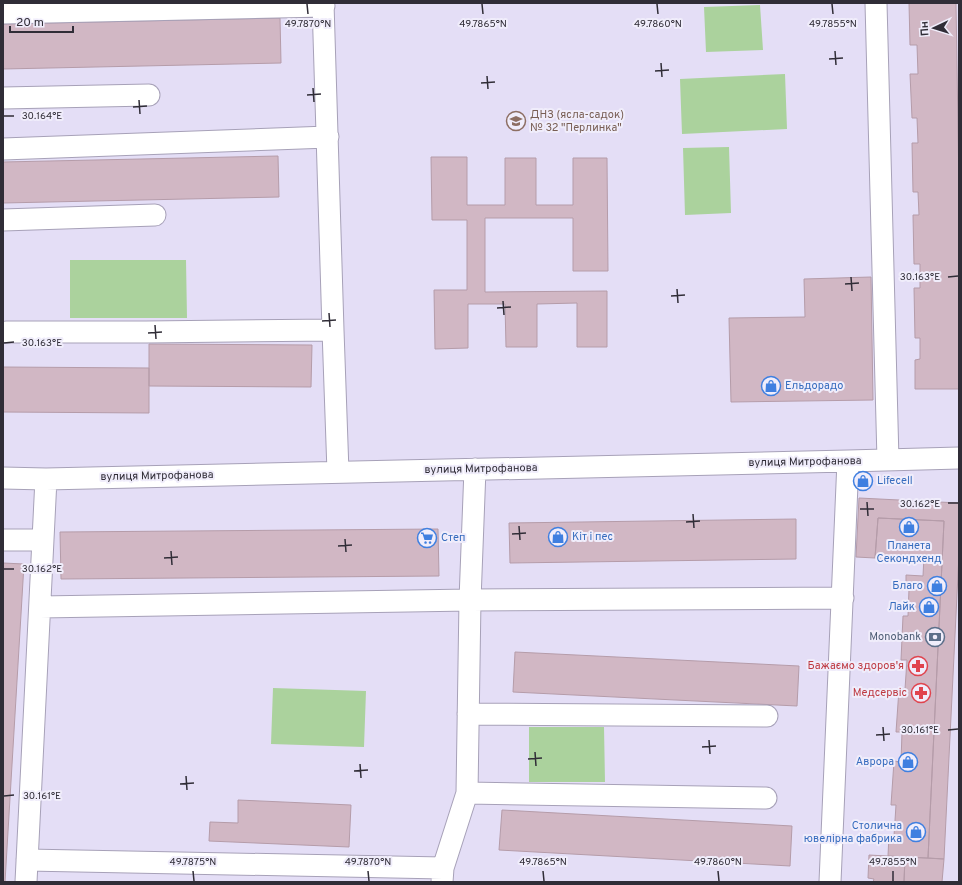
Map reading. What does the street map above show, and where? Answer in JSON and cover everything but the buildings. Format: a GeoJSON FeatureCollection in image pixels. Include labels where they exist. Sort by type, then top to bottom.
{"type":"FeatureCollection","features":[{"type":"Feature","properties":{"kind":"street"},"geometry":{"type":"LineString","coordinates":[[876,3],[888,460]]}},
{"type":"Feature","properties":{"kind":"street"},"geometry":{"type":"LineString","coordinates":[[3,13],[124,7],[324,4],[338,472]]}},
{"type":"Feature","properties":{"kind":"street"},"geometry":{"type":"LineString","coordinates":[[3,98],[149,95]]}},
{"type":"Feature","properties":{"kind":"street"},"geometry":{"type":"LineString","coordinates":[[3,149],[328,137]]}},
{"type":"Feature","properties":{"kind":"street"},"geometry":{"type":"LineString","coordinates":[[3,220],[154,215]]}},
{"type":"Feature","properties":{"kind":"street"},"geometry":{"type":"LineString","coordinates":[[6,332],[333,330]]}},
{"type":"Feature","properties":{"kind":"street","name":"вулиця Митрофанова"},"geometry":{"type":"LineString","coordinates":[[3,478],[46,479],[959,458]]}},
{"type":"Feature","properties":{"kind":"street"},"geometry":{"type":"LineString","coordinates":[[831,882],[848,461]]}},
{"type":"Feature","properties":{"kind":"street"},"geometry":{"type":"LineString","coordinates":[[27,860],[443,875],[467,793],[470,600],[475,469]]}},
{"type":"Feature","properties":{"kind":"street"},"geometry":{"type":"LineString","coordinates":[[26,882],[46,479]]}},
{"type":"Feature","properties":{"kind":"street"},"geometry":{"type":"LineString","coordinates":[[3,540],[43,540]]}},
{"type":"Feature","properties":{"kind":"street"},"geometry":{"type":"LineString","coordinates":[[40,607],[470,600],[843,598]]}},
{"type":"Feature","properties":{"kind":"street"},"geometry":{"type":"LineString","coordinates":[[468,714],[767,716]]}},
{"type":"Feature","properties":{"kind":"street"},"geometry":{"type":"LineString","coordinates":[[467,793],[766,798]]}},
{"type":"Feature","properties":{"kind":"green space"},"geometry":{"type":"Polygon","coordinates":[[[760,5],[763,50],[706,52],[704,7],[760,5]]]}},
{"type":"Feature","properties":{"kind":"green space"},"geometry":{"type":"Polygon","coordinates":[[[785,74],[787,129],[682,134],[680,79],[785,74]]]}},
{"type":"Feature","properties":{"kind":"green space"},"geometry":{"type":"Polygon","coordinates":[[[729,147],[731,213],[685,215],[683,148],[729,147]]]}},
{"type":"Feature","properties":{"kind":"green space"},"geometry":{"type":"Polygon","coordinates":[[[70,260],[186,260],[187,318],[70,318],[70,260]]]}},
{"type":"Feature","properties":{"kind":"green space"},"geometry":{"type":"Polygon","coordinates":[[[273,688],[366,691],[364,747],[271,744],[273,688]]]}},
{"type":"Feature","properties":{"kind":"green space"},"geometry":{"type":"Polygon","coordinates":[[[529,727],[604,727],[605,782],[529,782],[529,727]]]}},
{"type":"Feature","properties":{"kind":"place","name":"ДНЗ (ясла-садок) № 32 \"Перлинка\""},"geometry":{"type":"Point","coordinates":[516,121]}},
{"type":"Feature","properties":{"kind":"place","name":"Ельдорадо"},"geometry":{"type":"Point","coordinates":[771,386]}},
{"type":"Feature","properties":{"kind":"place","name":"Lifecell"},"geometry":{"type":"Point","coordinates":[863,481]}},
{"type":"Feature","properties":{"kind":"place","name":"Планета Секондхенд"},"geometry":{"type":"Point","coordinates":[909,527]}},
{"type":"Feature","properties":{"kind":"place","name":"Кіт і пес"},"geometry":{"type":"Point","coordinates":[558,537]}},
{"type":"Feature","properties":{"kind":"place","name":"Степ"},"geometry":{"type":"Point","coordinates":[427,538]}},
{"type":"Feature","properties":{"kind":"place","name":"Благо"},"geometry":{"type":"Point","coordinates":[937,586]}},
{"type":"Feature","properties":{"kind":"place","name":"Лайк"},"geometry":{"type":"Point","coordinates":[929,607]}},
{"type":"Feature","properties":{"kind":"place","name":"Monobank"},"geometry":{"type":"Point","coordinates":[935,637]}},
{"type":"Feature","properties":{"kind":"place","name":"Бажаємо здоров'я"},"geometry":{"type":"Point","coordinates":[918,666]}},
{"type":"Feature","properties":{"kind":"place","name":"Медсервіс"},"geometry":{"type":"Point","coordinates":[921,693]}},
{"type":"Feature","properties":{"kind":"place","name":"Аврора"},"geometry":{"type":"Point","coordinates":[908,762]}},
{"type":"Feature","properties":{"kind":"place","name":"Столична ювелірна фабрика"},"geometry":{"type":"Point","coordinates":[916,832]}}]}
